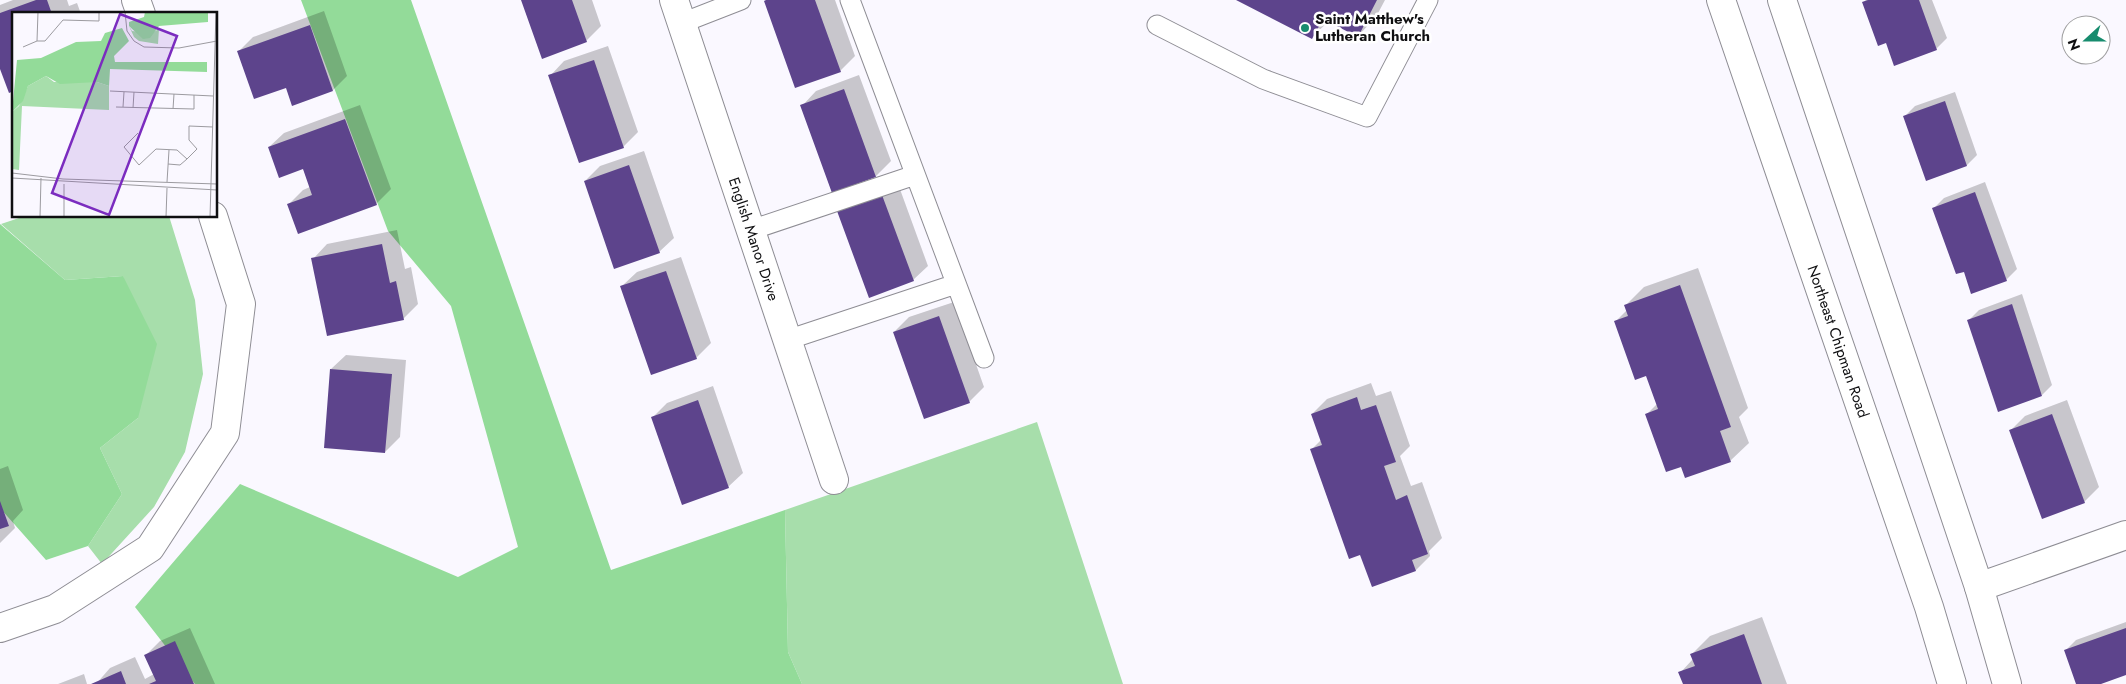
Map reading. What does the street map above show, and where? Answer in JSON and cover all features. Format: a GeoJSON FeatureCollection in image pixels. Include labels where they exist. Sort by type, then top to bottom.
{"type":"FeatureCollection","features":[{"type":"Feature","properties":{"kind":"main road"},"geometry":{"type":"LineString","coordinates":[[136,0],[141,12]]}},
{"type":"Feature","properties":{"kind":"main road","name":"Northeast Chipman Road"},"geometry":{"type":"LineString","coordinates":[[1721,0],[1926,598],[1952,684]]}},
{"type":"Feature","properties":{"kind":"main road"},"geometry":{"type":"LineString","coordinates":[[1782,0],[1979,587],[2008,684]]}},
{"type":"Feature","properties":{"kind":"main road","name":"English Manor Drive"},"geometry":{"type":"LineString","coordinates":[[678,12],[834,480]]}},
{"type":"Feature","properties":{"kind":"main road"},"geometry":{"type":"LineString","coordinates":[[0,628],[55,609],[150,548],[225,433],[241,304],[214,218]]}},
{"type":"Feature","properties":{"kind":"main road"},"geometry":{"type":"LineString","coordinates":[[1979,587],[2126,535]]}},
{"type":"Feature","properties":{"kind":"lane"},"geometry":{"type":"LineString","coordinates":[[678,12],[742,0]]}},
{"type":"Feature","properties":{"kind":"lane"},"geometry":{"type":"LineString","coordinates":[[850,0],[984,358]]}},
{"type":"Feature","properties":{"kind":"lane"},"geometry":{"type":"LineString","coordinates":[[1157,25],[1263,79],[1367,117],[1428,0]]}},
{"type":"Feature","properties":{"kind":"lane"},"geometry":{"type":"LineString","coordinates":[[751,230],[915,175]]}},
{"type":"Feature","properties":{"kind":"lane"},"geometry":{"type":"LineString","coordinates":[[787,340],[956,284]]}},
{"type":"Feature","properties":{"kind":"green space"},"geometry":{"type":"Polygon","coordinates":[[[301,0],[411,0],[611,570],[785,510],[788,652],[802,684],[195,684],[135,607],[240,484],[458,577],[518,547],[451,306],[388,231],[301,0]]]}},
{"type":"Feature","properties":{"kind":"green space"},"geometry":{"type":"Polygon","coordinates":[[[19,218],[170,218],[195,300],[203,374],[185,452],[154,507],[102,564],[88,546],[122,494],[100,448],[138,418],[123,276],[65,280],[1,224],[19,218]]]}},
{"type":"Feature","properties":{"kind":"green space"},"geometry":{"type":"Polygon","coordinates":[[[0,224],[65,280],[123,276],[157,344],[138,418],[100,448],[122,494],[88,546],[46,560],[0,508],[0,224]]]}},
{"type":"Feature","properties":{"kind":"green space"},"geometry":{"type":"Polygon","coordinates":[[[1037,422],[1123,684],[802,684],[788,652],[785,510],[1037,422]]]}},
{"type":"Feature","properties":{"kind":"building"},"geometry":{"type":"Polygon","coordinates":[[[36,0],[47,0],[51,12],[12,12],[12,92],[9,93],[0,69],[0,13],[36,0]]]}},
{"type":"Feature","properties":{"kind":"building"},"geometry":{"type":"Polygon","coordinates":[[[521,0],[572,0],[587,42],[542,59],[521,0]]]}},
{"type":"Feature","properties":{"kind":"building"},"geometry":{"type":"Polygon","coordinates":[[[815,0],[841,72],[795,88],[764,1],[815,0]]]}},
{"type":"Feature","properties":{"kind":"building","name":"Saint Matthew's Lutheran Church"},"geometry":{"type":"Polygon","coordinates":[[[1236,0],[1377,0],[1358,37],[1323,19],[1312,39],[1236,0]]]}},
{"type":"Feature","properties":{"kind":"building"},"geometry":{"type":"Polygon","coordinates":[[[1868,0],[1919,0],[1937,50],[1894,66],[1886,43],[1878,46],[1862,2],[1868,0]]]}},
{"type":"Feature","properties":{"kind":"building"},"geometry":{"type":"Polygon","coordinates":[[[310,25],[333,91],[292,106],[286,88],[254,99],[237,51],[310,25]]]}},
{"type":"Feature","properties":{"kind":"building"},"geometry":{"type":"Polygon","coordinates":[[[594,60],[624,148],[579,163],[548,75],[594,60]]]}},
{"type":"Feature","properties":{"kind":"building"},"geometry":{"type":"Polygon","coordinates":[[[844,89],[876,177],[832,193],[800,105],[844,89]]]}},
{"type":"Feature","properties":{"kind":"building"},"geometry":{"type":"Polygon","coordinates":[[[1945,101],[1967,166],[1926,181],[1903,116],[1945,101]]]}},
{"type":"Feature","properties":{"kind":"building"},"geometry":{"type":"Polygon","coordinates":[[[345,119],[377,205],[298,234],[287,204],[312,195],[303,169],[279,178],[268,147],[345,119]]]}},
{"type":"Feature","properties":{"kind":"building"},"geometry":{"type":"Polygon","coordinates":[[[629,165],[660,253],[614,269],[584,181],[629,165]]]}},
{"type":"Feature","properties":{"kind":"building"},"geometry":{"type":"Polygon","coordinates":[[[1975,192],[2007,281],[1971,294],[1964,272],[1956,274],[1932,208],[1975,192]]]}},
{"type":"Feature","properties":{"kind":"building"},"geometry":{"type":"Polygon","coordinates":[[[882,195],[914,281],[869,298],[837,211],[882,195]]]}},
{"type":"Feature","properties":{"kind":"building"},"geometry":{"type":"Polygon","coordinates":[[[382,244],[390,283],[396,281],[404,320],[327,336],[311,258],[382,244]]]}},
{"type":"Feature","properties":{"kind":"building"},"geometry":{"type":"Polygon","coordinates":[[[666,271],[697,359],[651,375],[620,286],[666,271]]]}},
{"type":"Feature","properties":{"kind":"building"},"geometry":{"type":"Polygon","coordinates":[[[1680,285],[1731,427],[1720,431],[1731,462],[1685,478],[1681,467],[1666,472],[1645,414],[1658,409],[1646,376],[1635,380],[1614,321],[1628,316],[1624,305],[1680,285]]]}},
{"type":"Feature","properties":{"kind":"building"},"geometry":{"type":"Polygon","coordinates":[[[2012,304],[2042,396],[1998,412],[1967,320],[2012,304]]]}},
{"type":"Feature","properties":{"kind":"building"},"geometry":{"type":"Polygon","coordinates":[[[939,316],[970,403],[924,419],[893,332],[939,316]]]}},
{"type":"Feature","properties":{"kind":"building"},"geometry":{"type":"Polygon","coordinates":[[[330,369],[392,374],[385,453],[324,448],[330,369]]]}},
{"type":"Feature","properties":{"kind":"building"},"geometry":{"type":"Polygon","coordinates":[[[1357,397],[1361,410],[1376,405],[1396,462],[1384,466],[1396,500],[1407,495],[1428,554],[1412,560],[1416,571],[1372,587],[1360,555],[1349,559],[1310,449],[1322,445],[1311,414],[1357,397]]]}},
{"type":"Feature","properties":{"kind":"building"},"geometry":{"type":"Polygon","coordinates":[[[698,400],[729,488],[682,505],[651,417],[698,400]]]}},
{"type":"Feature","properties":{"kind":"building"},"geometry":{"type":"Polygon","coordinates":[[[2052,414],[2085,503],[2042,519],[2009,430],[2052,414]]]}},
{"type":"Feature","properties":{"kind":"building"},"geometry":{"type":"Polygon","coordinates":[[[0,501],[9,526],[0,529],[0,501]]]}},
{"type":"Feature","properties":{"kind":"building"},"geometry":{"type":"Polygon","coordinates":[[[2126,628],[2126,675],[2101,684],[2076,684],[2064,650],[2126,628]]]}},
{"type":"Feature","properties":{"kind":"building"},"geometry":{"type":"Polygon","coordinates":[[[1744,634],[1762,684],[1683,684],[1678,672],[1695,666],[1690,654],[1744,634]]]}},
{"type":"Feature","properties":{"kind":"building"},"geometry":{"type":"Polygon","coordinates":[[[175,641],[194,684],[149,684],[156,681],[144,655],[175,641]]]}},
{"type":"Feature","properties":{"kind":"building"},"geometry":{"type":"Polygon","coordinates":[[[121,671],[126,684],[91,684],[121,671]]]}},
{"type":"Feature","properties":{"kind":"place","name":"Saint Matthew's Lutheran Church"},"geometry":{"type":"Point","coordinates":[1305,28]}}]}
